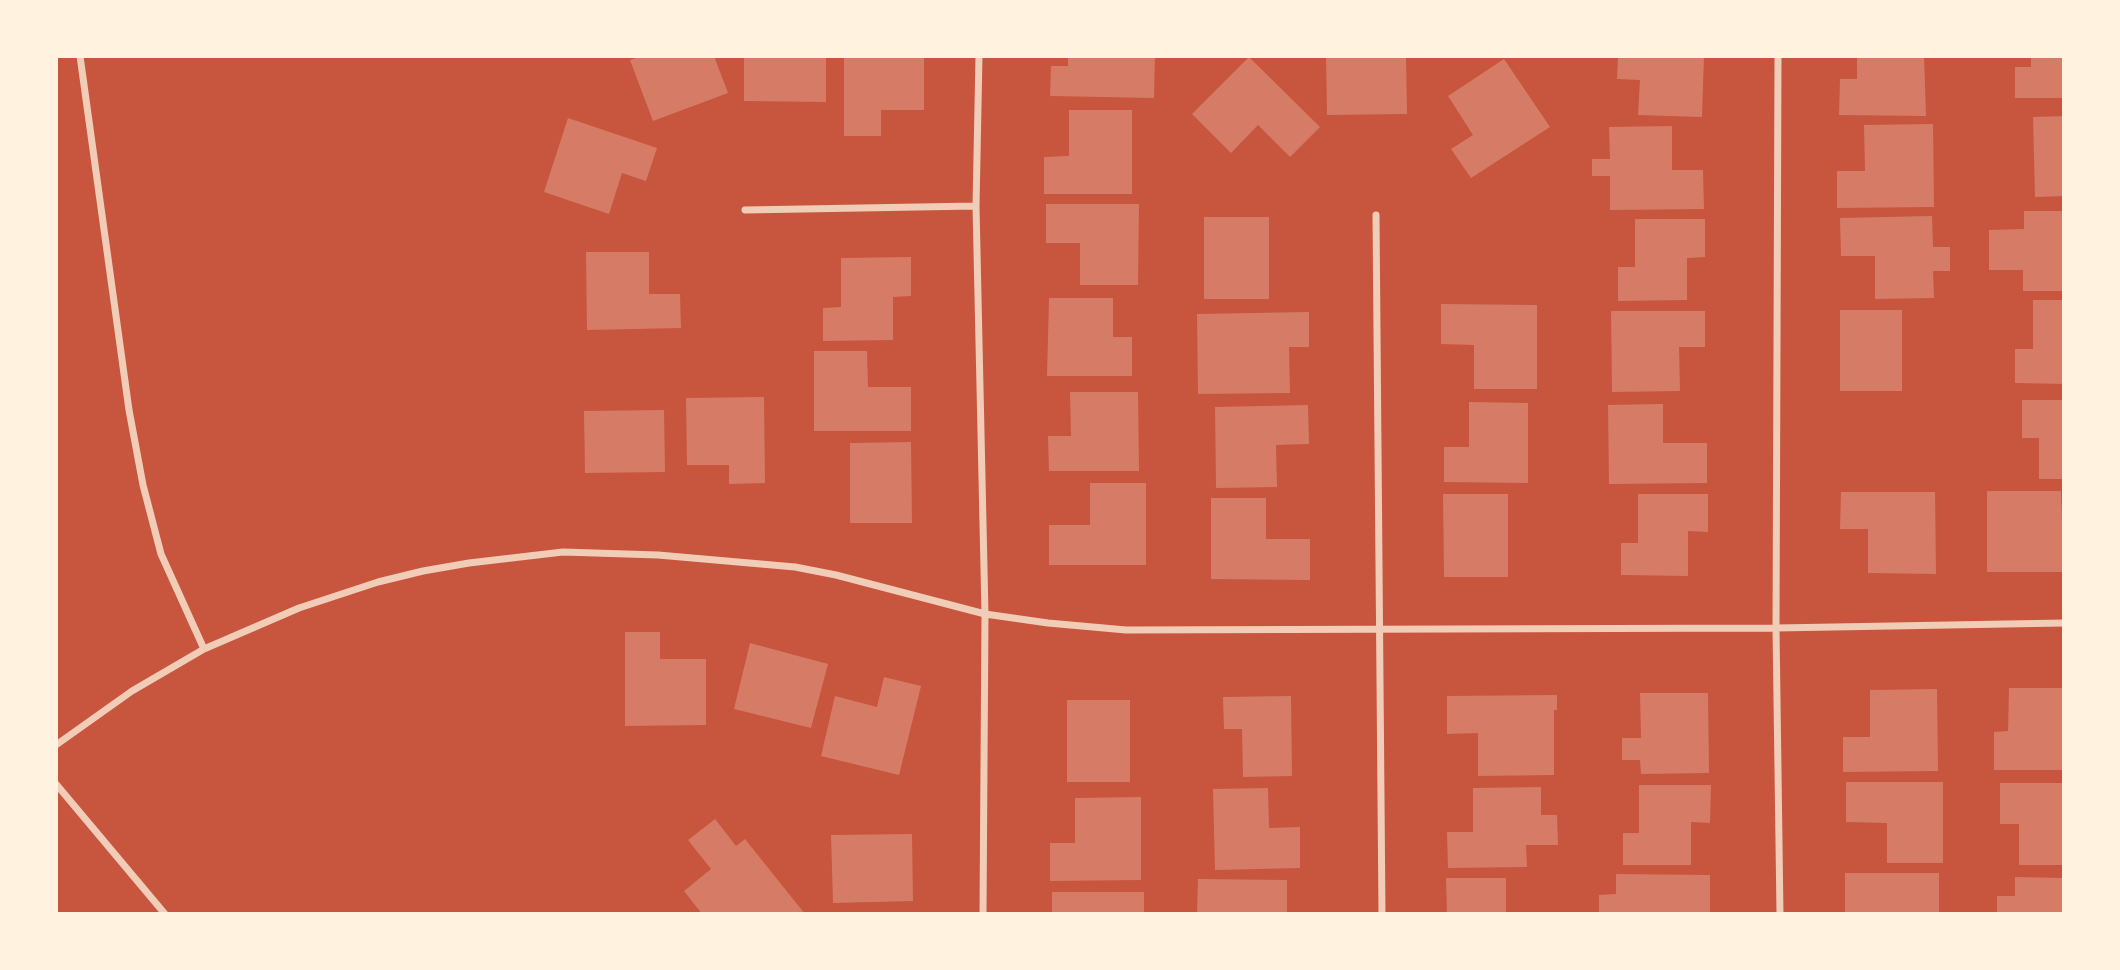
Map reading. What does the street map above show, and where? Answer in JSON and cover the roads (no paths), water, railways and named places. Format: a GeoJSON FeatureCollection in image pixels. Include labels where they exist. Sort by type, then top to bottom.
{"type":"FeatureCollection","features":[{"type":"Feature","properties":{"kind":"street"},"geometry":{"type":"LineString","coordinates":[[80,56],[129,410],[143,485],[161,554],[204,649]]}},
{"type":"Feature","properties":{"kind":"street"},"geometry":{"type":"LineString","coordinates":[[979,56],[976,206],[985,614],[983,914]]}},
{"type":"Feature","properties":{"kind":"street"},"geometry":{"type":"LineString","coordinates":[[1778,56],[1776,628],[1780,914]]}},
{"type":"Feature","properties":{"kind":"street"},"geometry":{"type":"LineString","coordinates":[[745,210],[976,206]]}},
{"type":"Feature","properties":{"kind":"street"},"geometry":{"type":"LineString","coordinates":[[1376,215],[1382,914]]}},
{"type":"Feature","properties":{"kind":"street"},"geometry":{"type":"LineString","coordinates":[[56,745],[132,691],[204,649],[299,608],[394,578],[468,563],[563,552],[659,555],[795,568],[826,573],[985,614],[1126,630],[1380,631],[2064,623]]}},
{"type":"Feature","properties":{"kind":"street"},"geometry":{"type":"LineString","coordinates":[[56,784],[164,914]]}}]}
